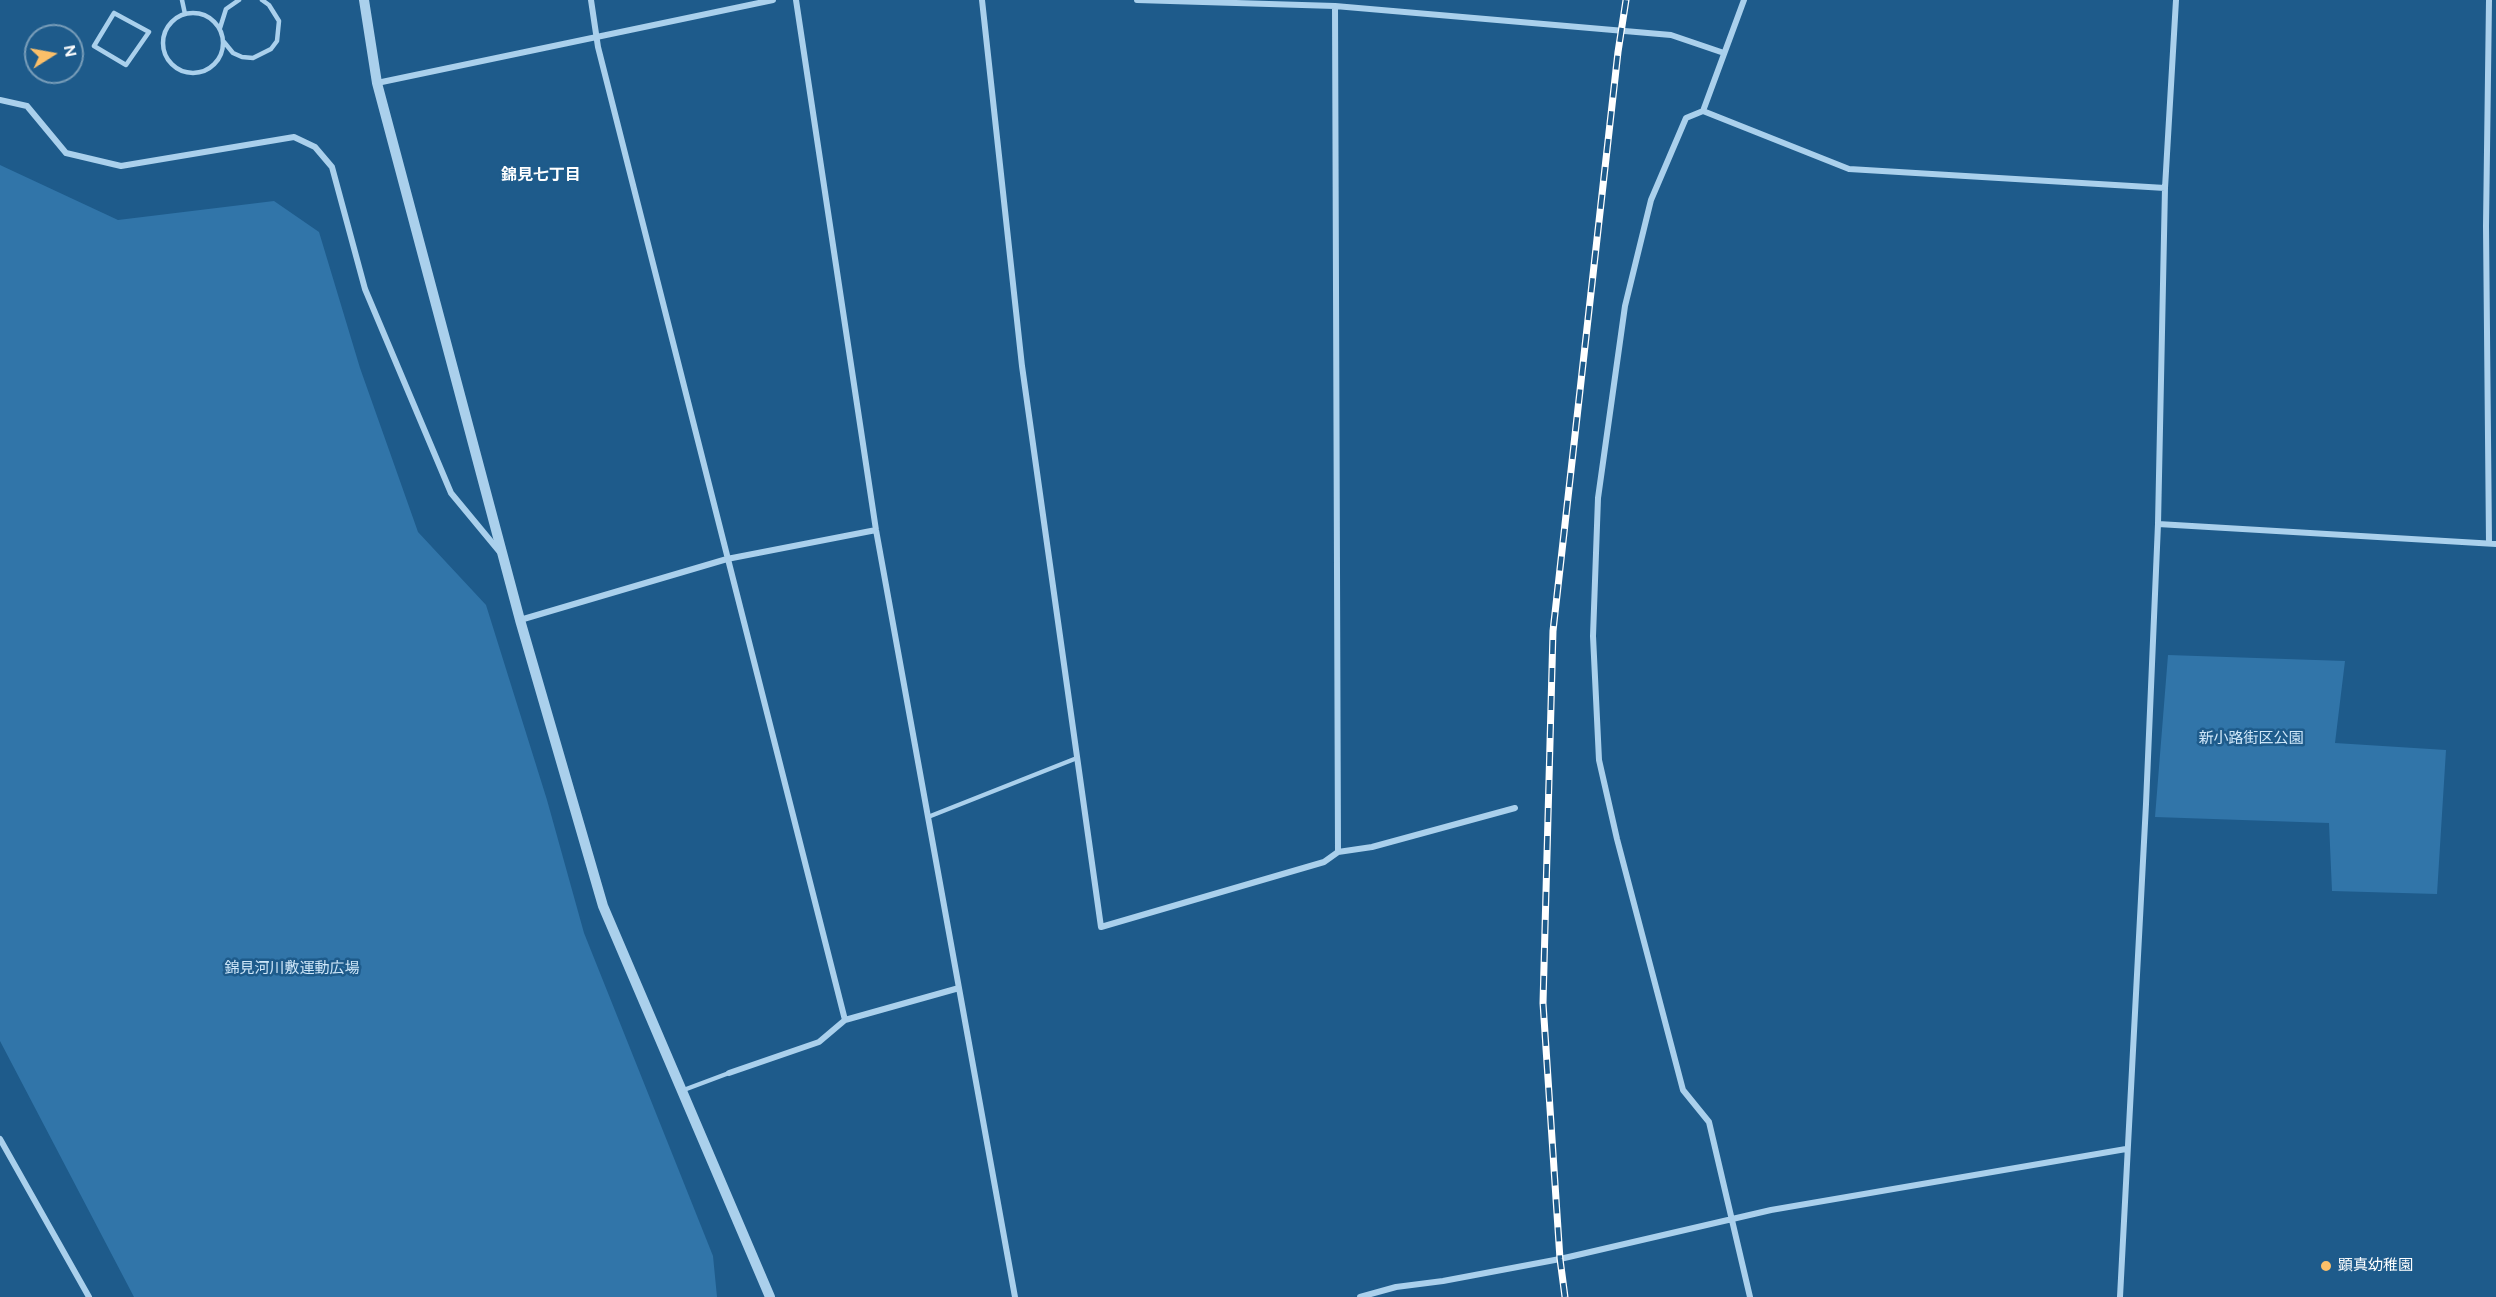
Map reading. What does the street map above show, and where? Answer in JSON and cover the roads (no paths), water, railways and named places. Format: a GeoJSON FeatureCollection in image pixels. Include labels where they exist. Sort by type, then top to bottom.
{"type":"FeatureCollection","features":[{"type":"Feature","properties":{"kind":"street"},"geometry":{"type":"LineString","coordinates":[[364,0],[377,83],[520,620],[603,906],[770,1297]]}},
{"type":"Feature","properties":{"kind":"street"},"geometry":{"type":"LineString","coordinates":[[591,0],[597,38],[845,1020]]}},
{"type":"Feature","properties":{"kind":"street"},"geometry":{"type":"LineString","coordinates":[[377,83],[773,0]]}},
{"type":"Feature","properties":{"kind":"street"},"geometry":{"type":"LineString","coordinates":[[796,0],[876,530],[1014,1297]]}},
{"type":"Feature","properties":{"kind":"street"},"geometry":{"type":"LineString","coordinates":[[982,0],[1022,366],[1101,927],[1324,862],[1338,852],[1372,847],[1515,807]]}},
{"type":"Feature","properties":{"kind":"street"},"geometry":{"type":"LineString","coordinates":[[1137,0],[1335,6],[1671,36],[1724,52]]}},
{"type":"Feature","properties":{"kind":"street"},"geometry":{"type":"LineString","coordinates":[[1703,111],[1744,0]]}},
{"type":"Feature","properties":{"kind":"street"},"geometry":{"type":"LineString","coordinates":[[2120,1297],[2126,1149],[2146,804],[2158,524],[2165,188],[2176,0]]}},
{"type":"Feature","properties":{"kind":"street"},"geometry":{"type":"LineString","coordinates":[[2158,524],[2493,544],[2486,226],[2489,0]]}},
{"type":"Feature","properties":{"kind":"street"},"geometry":{"type":"LineString","coordinates":[[1335,6],[1338,852]]}},
{"type":"Feature","properties":{"kind":"street"},"geometry":{"type":"LineString","coordinates":[[0,100],[27,106],[66,153],[121,166],[294,137],[315,147],[332,166],[365,289],[451,493],[505,558]]}},
{"type":"Feature","properties":{"kind":"street"},"geometry":{"type":"LineString","coordinates":[[1750,1297],[1709,1122],[1683,1090],[1617,839],[1599,760],[1593,636],[1598,498],[1624,306],[1651,200],[1686,118],[1703,111],[1849,169],[2165,188]]}},
{"type":"Feature","properties":{"kind":"street"},"geometry":{"type":"LineString","coordinates":[[520,620],[727,560],[876,530]]}},
{"type":"Feature","properties":{"kind":"street"},"geometry":{"type":"LineString","coordinates":[[729,1072],[819,1042],[845,1020],[959,988]]}},
{"type":"Feature","properties":{"kind":"street"},"geometry":{"type":"LineString","coordinates":[[0,1139],[89,1297]]}},
{"type":"Feature","properties":{"kind":"street"},"geometry":{"type":"LineString","coordinates":[[1360,1297],[1396,1287],[1443,1281],[1560,1259],[1733,1221],[1771,1210],[2126,1149]]}},
{"type":"Feature","properties":{"kind":"lane"},"geometry":{"type":"LineString","coordinates":[[182,0],[185,14]]}},
{"type":"Feature","properties":{"kind":"lane"},"geometry":{"type":"LineString","coordinates":[[238,0],[226,9],[222,18],[221,36],[233,53],[253,58],[271,49],[277,41],[279,21],[269,4],[262,0]]}},
{"type":"Feature","properties":{"kind":"lane"},"geometry":{"type":"LineString","coordinates":[[194,12],[212,20],[218,27],[223,46],[220,56],[206,70],[186,72],[176,68],[169,61],[162,42],[169,24],[185,14],[194,12]]}},
{"type":"Feature","properties":{"kind":"lane"},"geometry":{"type":"LineString","coordinates":[[114,14],[148,32],[126,65],[94,46],[114,14]]}},
{"type":"Feature","properties":{"kind":"lane"},"geometry":{"type":"LineString","coordinates":[[928,817],[1077,758]]}},
{"type":"Feature","properties":{"kind":"lane"},"geometry":{"type":"LineString","coordinates":[[681,1091],[729,1072]]}},
{"type":"Feature","properties":{"kind":"railway"},"geometry":{"type":"LineString","coordinates":[[1565,1297],[1560,1259],[1543,1003],[1553,631],[1618,52],[1626,0]]}},
{"type":"Feature","properties":{"kind":"place","name":"顕真幼稚園"},"geometry":{"type":"Point","coordinates":[2326,1266]}},
{"type":"Feature","properties":{"kind":"district","name":"錦見七丁目"},"geometry":{"type":"Point","coordinates":[541,176]}},
{"type":"Feature","properties":{"kind":"park label","name":"新小路街区公園"},"geometry":{"type":"Point","coordinates":[2251,739]}},
{"type":"Feature","properties":{"kind":"park label","name":"錦見河川敷運動広場"},"geometry":{"type":"Point","coordinates":[292,969]}}]}
